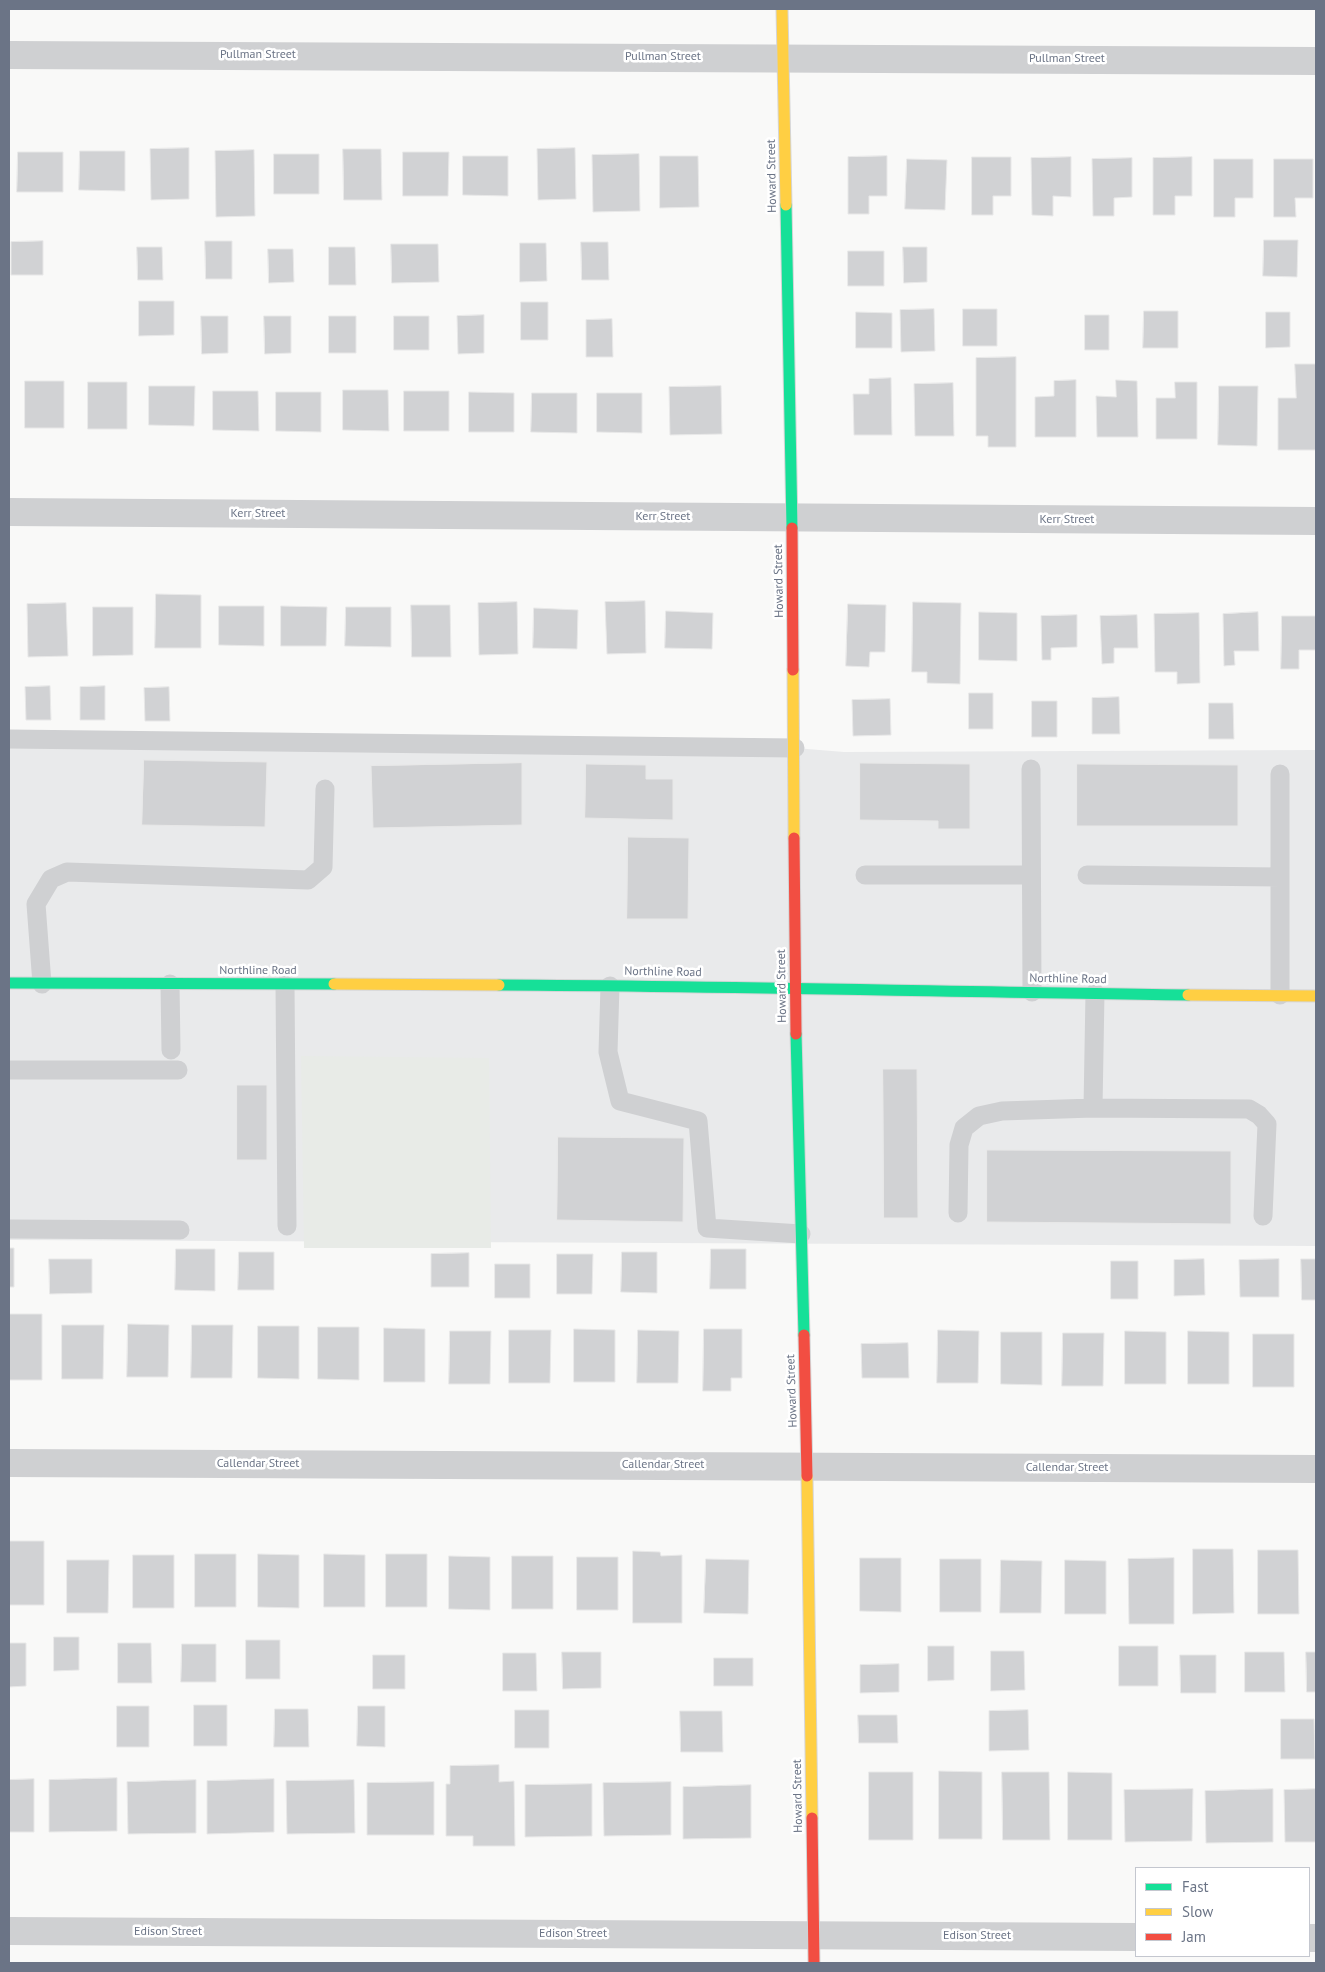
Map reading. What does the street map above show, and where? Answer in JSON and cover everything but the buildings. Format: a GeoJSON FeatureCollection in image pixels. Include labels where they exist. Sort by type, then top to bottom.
{"type":"FeatureCollection","features":[{"type":"Feature","properties":{"kind":"street","name":"Howard Street"},"geometry":{"type":"LineString","coordinates":[[782,9],[792,518],[795,748],[795,990],[807,1466],[814,1963]]}},
{"type":"Feature","properties":{"kind":"street","name":"Pullman Street"},"geometry":{"type":"LineString","coordinates":[[9,55],[783,57],[1316,61]]}},
{"type":"Feature","properties":{"kind":"street","name":"Kerr Street"},"geometry":{"type":"LineString","coordinates":[[9,512],[1316,521]]}},
{"type":"Feature","properties":{"kind":"street","name":"Northline Road"},"geometry":{"type":"LineString","coordinates":[[9,984],[610,986],[1316,996]]}},
{"type":"Feature","properties":{"kind":"street","name":"Callendar Street"},"geometry":{"type":"LineString","coordinates":[[9,1463],[1316,1470]]}},
{"type":"Feature","properties":{"kind":"street","name":"Edison Street"},"geometry":{"type":"LineString","coordinates":[[9,1931],[1135,1937]]}},
{"type":"Feature","properties":{"kind":"lane"},"geometry":{"type":"LineString","coordinates":[[9,739],[795,748]]}},
{"type":"Feature","properties":{"kind":"lane"},"geometry":{"type":"LineString","coordinates":[[1031,769],[1032,992]]}},
{"type":"Feature","properties":{"kind":"lane"},"geometry":{"type":"LineString","coordinates":[[1280,774],[1280,995]]}},
{"type":"Feature","properties":{"kind":"lane"},"geometry":{"type":"LineString","coordinates":[[42,984],[36,904],[51,879],[67,872],[308,880],[323,867],[325,789]]}},
{"type":"Feature","properties":{"kind":"lane"},"geometry":{"type":"LineString","coordinates":[[865,875],[1031,875]]}},
{"type":"Feature","properties":{"kind":"lane"},"geometry":{"type":"LineString","coordinates":[[1087,875],[1280,877]]}},
{"type":"Feature","properties":{"kind":"lane"},"geometry":{"type":"LineString","coordinates":[[170,984],[171,1050]]}},
{"type":"Feature","properties":{"kind":"lane"},"geometry":{"type":"LineString","coordinates":[[285,984],[287,1226]]}},
{"type":"Feature","properties":{"kind":"lane"},"geometry":{"type":"LineString","coordinates":[[610,986],[608,1052],[620,1101],[698,1121],[707,1228],[801,1234]]}},
{"type":"Feature","properties":{"kind":"lane"},"geometry":{"type":"LineString","coordinates":[[1093,1108],[1095,993]]}},
{"type":"Feature","properties":{"kind":"lane"},"geometry":{"type":"LineString","coordinates":[[9,1070],[178,1070]]}},
{"type":"Feature","properties":{"kind":"lane"},"geometry":{"type":"LineString","coordinates":[[958,1213],[959,1145],[964,1128],[979,1116],[1002,1111],[1093,1108],[1249,1109],[1259,1115],[1267,1124],[1262,1216]]}},
{"type":"Feature","properties":{"kind":"lane"},"geometry":{"type":"LineString","coordinates":[[9,1229],[180,1230]]}},
{"type":"Feature","properties":{"kind":"shaded area"},"geometry":{"type":"Polygon","coordinates":[[[9,739],[795,748],[844,752],[1316,750],[1316,1246],[9,1240],[9,739]]]}},
{"type":"Feature","properties":{"kind":"shaded area"},"geometry":{"type":"Polygon","coordinates":[[[301,1056],[489,1058],[491,1248],[304,1248],[301,1056]]]}},
{"type":"Feature","properties":{"kind":"traffic: fast"},"geometry":{"type":"LineString","coordinates":[[786,205],[792,528]]}},
{"type":"Feature","properties":{"kind":"traffic: fast"},"geometry":{"type":"LineString","coordinates":[[9,983],[334,984]]}},
{"type":"Feature","properties":{"kind":"traffic: fast"},"geometry":{"type":"LineString","coordinates":[[499,985],[1188,995]]}},
{"type":"Feature","properties":{"kind":"traffic: fast"},"geometry":{"type":"LineString","coordinates":[[796,1034],[804,1335]]}},
{"type":"Feature","properties":{"kind":"traffic: slow"},"geometry":{"type":"LineString","coordinates":[[782,9],[786,205]]}},
{"type":"Feature","properties":{"kind":"traffic: slow"},"geometry":{"type":"LineString","coordinates":[[793,670],[794,838]]}},
{"type":"Feature","properties":{"kind":"traffic: slow"},"geometry":{"type":"LineString","coordinates":[[334,984],[499,985]]}},
{"type":"Feature","properties":{"kind":"traffic: slow"},"geometry":{"type":"LineString","coordinates":[[1188,995],[1316,996]]}},
{"type":"Feature","properties":{"kind":"traffic: slow"},"geometry":{"type":"LineString","coordinates":[[807,1476],[812,1818]]}},
{"type":"Feature","properties":{"kind":"traffic: jam"},"geometry":{"type":"LineString","coordinates":[[792,528],[793,670]]}},
{"type":"Feature","properties":{"kind":"traffic: jam"},"geometry":{"type":"LineString","coordinates":[[794,838],[796,1034]]}},
{"type":"Feature","properties":{"kind":"traffic: jam"},"geometry":{"type":"LineString","coordinates":[[804,1335],[807,1476]]}},
{"type":"Feature","properties":{"kind":"traffic: jam"},"geometry":{"type":"LineString","coordinates":[[812,1818],[814,1963]]}}]}
